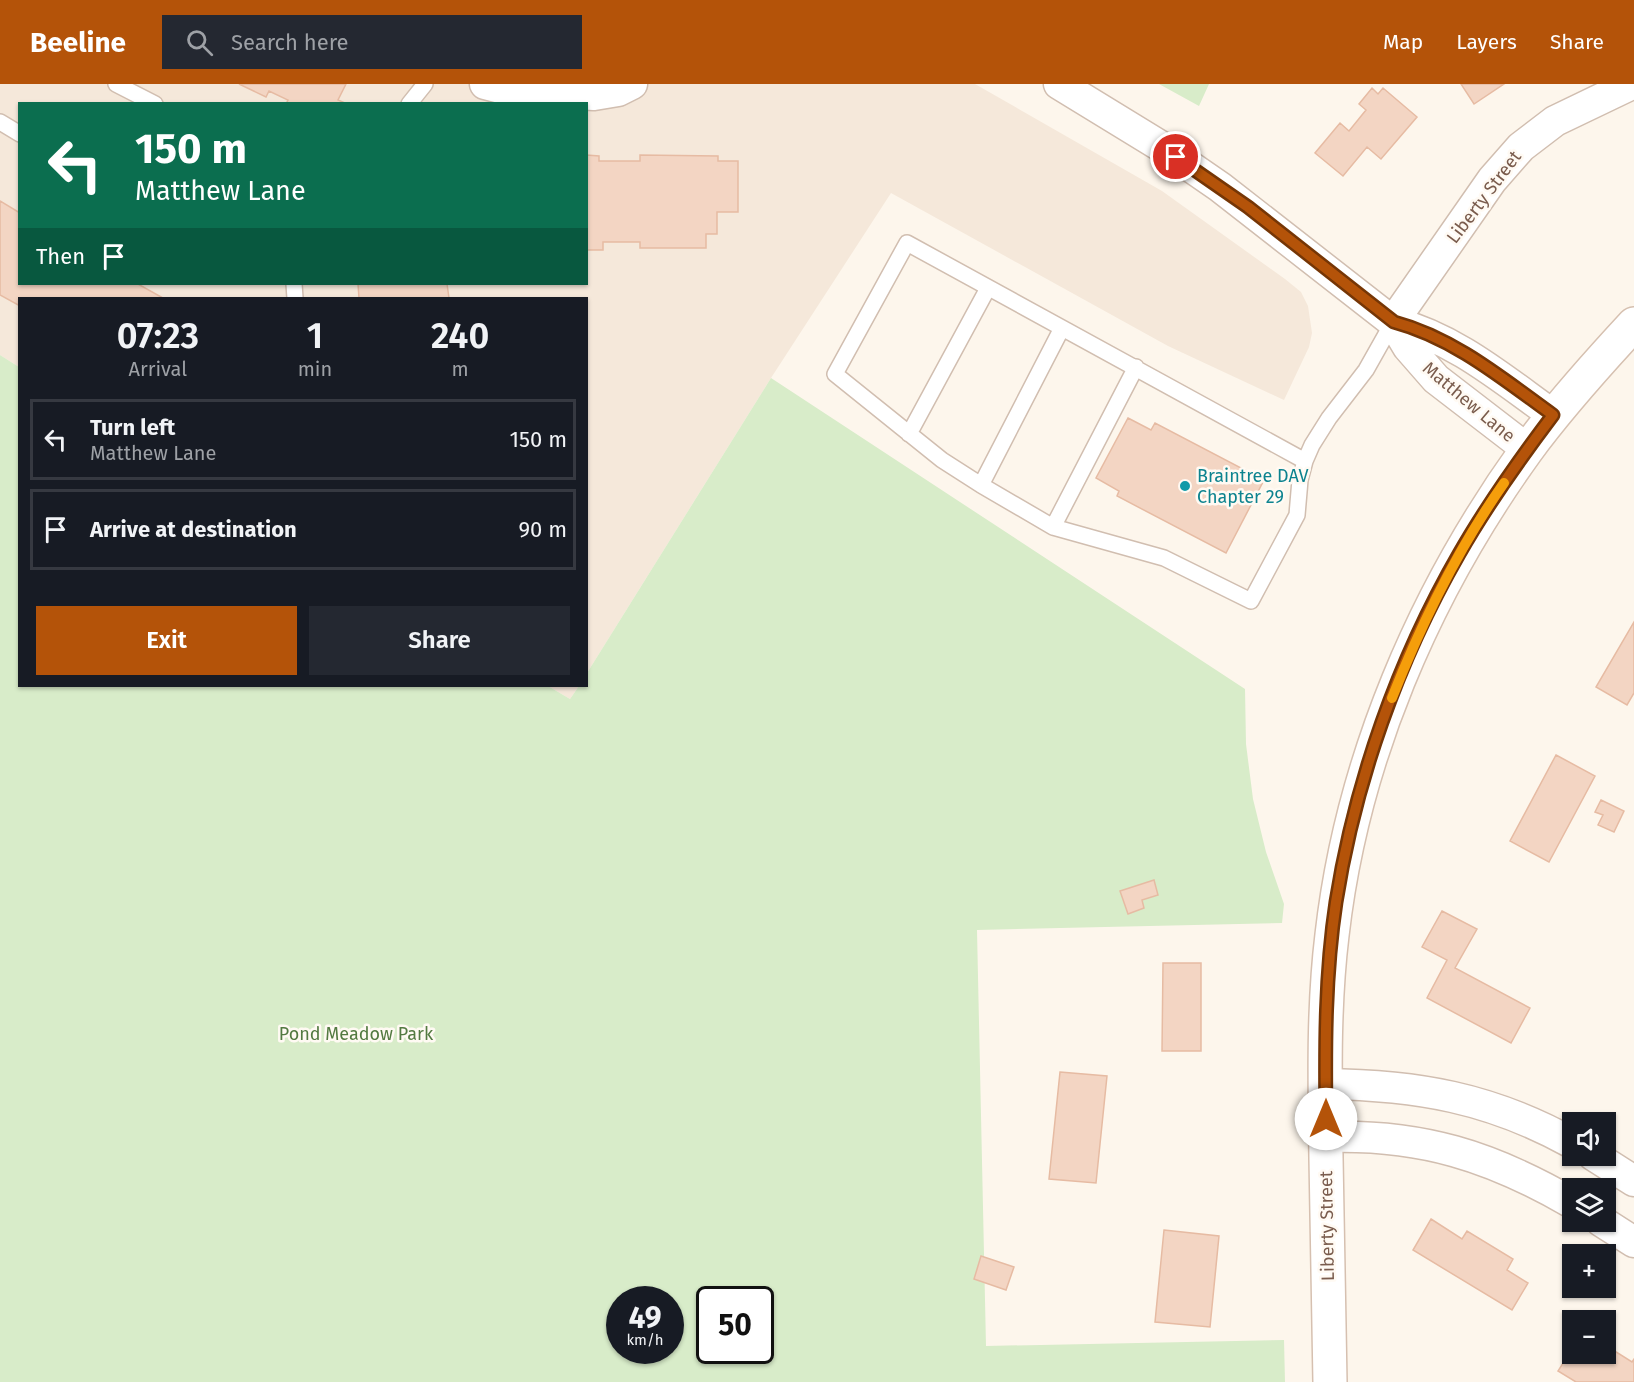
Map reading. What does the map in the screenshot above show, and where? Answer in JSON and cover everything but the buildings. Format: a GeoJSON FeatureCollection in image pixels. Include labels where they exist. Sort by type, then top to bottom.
{"type":"FeatureCollection","features":[{"type":"Feature","properties":{"kind":"main road","name":"Liberty Street"},"geometry":{"type":"LineString","coordinates":[[1330,1382],[1325,1084],[1326,1004],[1336,902],[1349,838],[1378,733],[1440,588],[1478,522],[1553,415],[1634,324]]}},
{"type":"Feature","properties":{"kind":"street"},"geometry":{"type":"LineString","coordinates":[[485,84],[508,90],[594,95],[618,91],[632,84]]}},
{"type":"Feature","properties":{"kind":"street","name":"Matthew Lane"},"geometry":{"type":"LineString","coordinates":[[1059,84],[1213,181],[1394,322],[1408,347],[1436,379],[1527,449]]}},
{"type":"Feature","properties":{"kind":"street","name":"Liberty Street"},"geometry":{"type":"LineString","coordinates":[[1394,322],[1492,180],[1521,147],[1555,120],[1632,84]]}},
{"type":"Feature","properties":{"kind":"street","name":"Matthew Lane"},"geometry":{"type":"LineString","coordinates":[[1394,322],[1420,329],[1456,348],[1553,415]]}},
{"type":"Feature","properties":{"kind":"street"},"geometry":{"type":"LineString","coordinates":[[1325,1084],[1401,1087],[1456,1097],[1505,1111],[1562,1138]]}},
{"type":"Feature","properties":{"kind":"street"},"geometry":{"type":"LineString","coordinates":[[1326,1137],[1395,1139],[1444,1147],[1509,1169],[1562,1198]]}},
{"type":"Feature","properties":{"kind":"street"},"geometry":{"type":"LineString","coordinates":[[1611,1166],[1634,1180]]}},
{"type":"Feature","properties":{"kind":"street"},"geometry":{"type":"LineString","coordinates":[[1616,1231],[1634,1242]]}},
{"type":"Feature","properties":{"kind":"lane"},"geometry":{"type":"LineString","coordinates":[[116,84],[151,102]]}},
{"type":"Feature","properties":{"kind":"lane"},"geometry":{"type":"LineString","coordinates":[[411,102],[425,84]]}},
{"type":"Feature","properties":{"kind":"lane"},"geometry":{"type":"LineString","coordinates":[[0,122],[18,133]]}},
{"type":"Feature","properties":{"kind":"lane"},"geometry":{"type":"LineString","coordinates":[[1305,461],[907,243],[835,375],[942,460],[981,486],[1053,526],[1164,558],[1251,601],[1297,515],[1305,461],[1320,431],[1366,370],[1394,322]]}},
{"type":"Feature","properties":{"kind":"lane"},"geometry":{"type":"LineString","coordinates":[[909,434],[988,288]]}},
{"type":"Feature","properties":{"kind":"lane"},"geometry":{"type":"LineString","coordinates":[[981,486],[1062,328]]}},
{"type":"Feature","properties":{"kind":"lane"},"geometry":{"type":"LineString","coordinates":[[1053,526],[1136,368]]}},
{"type":"Feature","properties":{"kind":"shaded area"},"geometry":{"type":"Polygon","coordinates":[[[0,84],[975,84],[1162,191],[1285,279],[1301,292],[1308,306],[1312,333],[1309,347],[1284,400],[1168,346],[891,193],[771,378],[588,671],[588,297],[18,297],[18,366],[0,355],[0,84]]]}},
{"type":"Feature","properties":{"kind":"shaded area"},"geometry":{"type":"Polygon","coordinates":[[[550,687],[578,687],[570,699],[550,687]]]}},
{"type":"Feature","properties":{"kind":"green space"},"geometry":{"type":"Polygon","coordinates":[[[1159,84],[1209,84],[1199,106],[1159,84]]]}},
{"type":"Feature","properties":{"kind":"green space","name":"Pond Meadow Park"},"geometry":{"type":"Polygon","coordinates":[[[0,355],[18,366],[18,687],[550,687],[570,699],[578,687],[588,687],[588,671],[771,378],[1245,689],[1246,744],[1253,799],[1266,852],[1284,904],[1282,923],[977,930],[986,1346],[1284,1340],[1285,1382],[0,1382],[0,355]]]}},
{"type":"Feature","properties":{"kind":"slow traffic"},"geometry":{"type":"LineString","coordinates":[[1392,698],[1440,588],[1458,554],[1504,483]]}},
{"type":"Feature","properties":{"kind":"place","name":"Braintree DAV Chapter 29"},"geometry":{"type":"Point","coordinates":[1185,486]}},
{"type":"Feature","properties":{"kind":"route"},"geometry":{"type":"LineString","coordinates":[[1176,157],[1248,207],[1394,322],[1420,329],[1456,348],[1553,415],[1500,488],[1458,554],[1423,625],[1378,733],[1349,838],[1336,902],[1326,1004],[1326,1119]]}}]}
